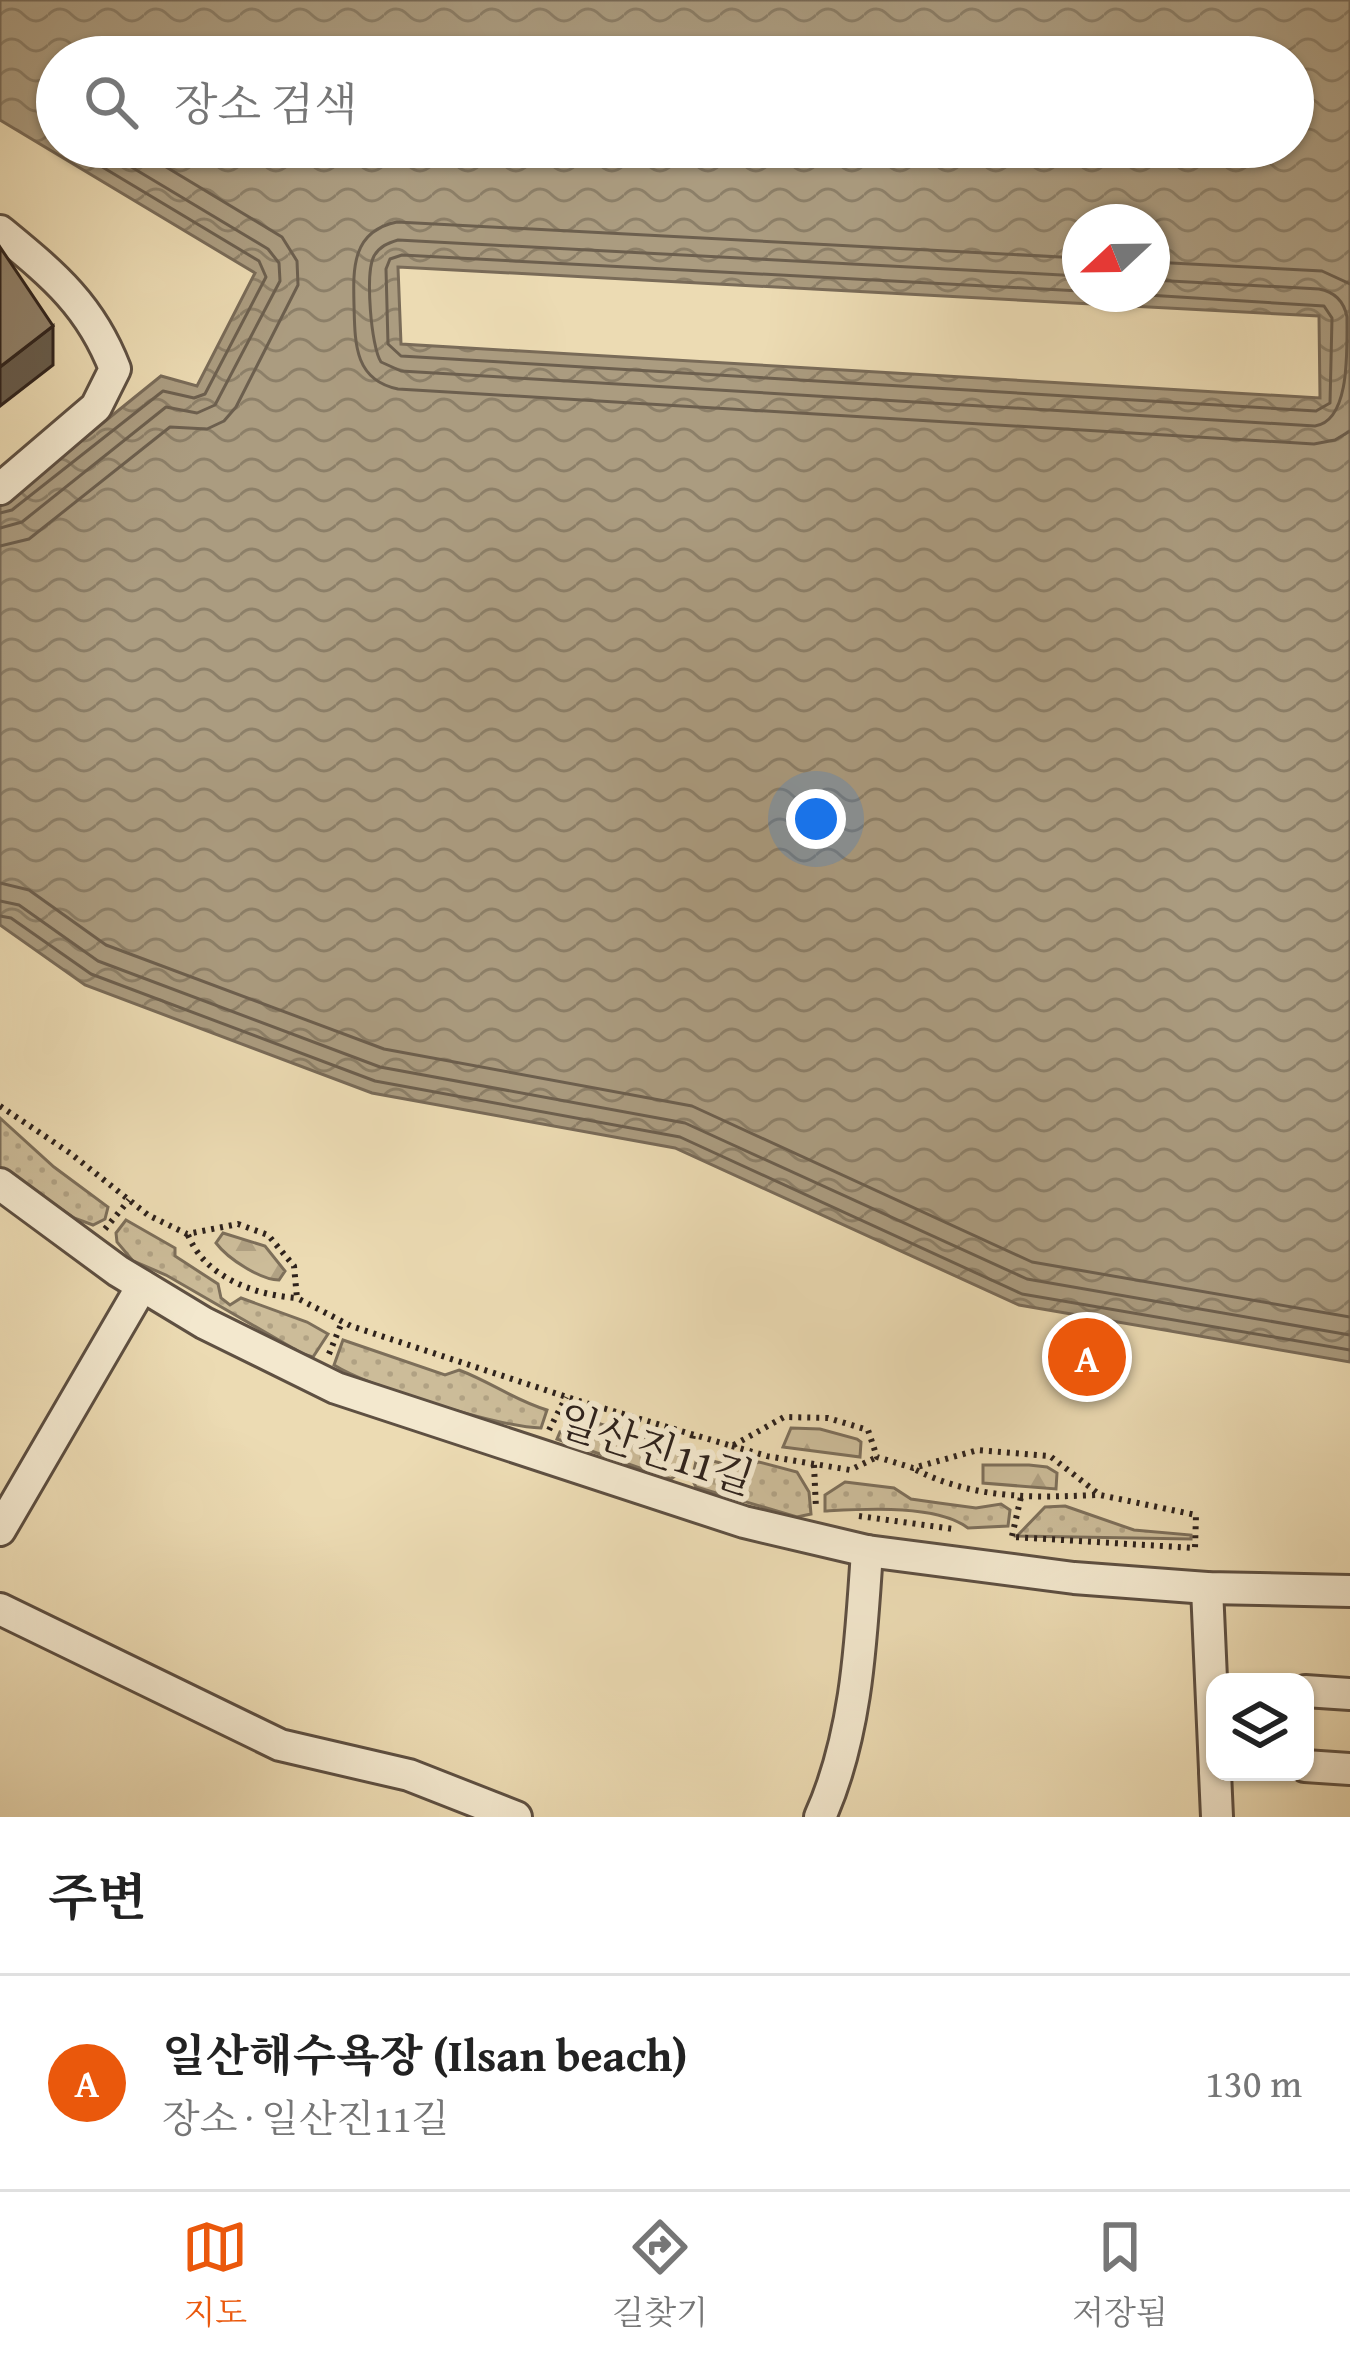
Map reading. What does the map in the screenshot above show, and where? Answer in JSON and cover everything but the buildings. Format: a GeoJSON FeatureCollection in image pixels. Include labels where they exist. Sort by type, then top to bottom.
{"type":"FeatureCollection","features":[{"type":"Feature","properties":{"kind":"street"},"geometry":{"type":"LineString","coordinates":[[0,231],[54,275],[100,329],[115,369],[96,407],[0,489]]}},
{"type":"Feature","properties":{"kind":"street","name":"일산진11길"},"geometry":{"type":"LineString","coordinates":[[0,1184],[142,1286],[204,1323],[336,1388],[744,1522],[867,1551],[1073,1578],[1207,1588],[1350,1591]]}},
{"type":"Feature","properties":{"kind":"street"},"geometry":{"type":"LineString","coordinates":[[0,1530],[142,1286]]}},
{"type":"Feature","properties":{"kind":"street"},"geometry":{"type":"LineString","coordinates":[[820,1817],[833,1788],[851,1707],[867,1551]]}},
{"type":"Feature","properties":{"kind":"street"},"geometry":{"type":"LineString","coordinates":[[1207,1588],[1213,1673]]}},
{"type":"Feature","properties":{"kind":"street"},"geometry":{"type":"LineString","coordinates":[[0,1609],[280,1745],[409,1774],[517,1817]]}},
{"type":"Feature","properties":{"kind":"street"},"geometry":{"type":"LineString","coordinates":[[1314,1691],[1350,1694]]}},
{"type":"Feature","properties":{"kind":"street"},"geometry":{"type":"LineString","coordinates":[[1314,1767],[1350,1769]]}},
{"type":"Feature","properties":{"kind":"street"},"geometry":{"type":"LineString","coordinates":[[1215,1781],[1217,1817]]}},
{"type":"Feature","properties":{"kind":"path"},"geometry":{"type":"LineString","coordinates":[[0,1106],[148,1215],[188,1234],[238,1224],[268,1235],[294,1266],[297,1298]]}},
{"type":"Feature","properties":{"kind":"path"},"geometry":{"type":"LineString","coordinates":[[188,1234],[197,1258],[239,1285],[273,1297],[297,1298],[351,1326],[732,1446],[850,1470],[877,1457],[975,1492],[1021,1497],[1100,1495],[1196,1515],[1195,1548],[999,1535]]}},
{"type":"Feature","properties":{"kind":"path"},"geometry":{"type":"LineString","coordinates":[[732,1446],[784,1417],[829,1418],[868,1430],[877,1457]]}},
{"type":"Feature","properties":{"kind":"path"},"geometry":{"type":"LineString","coordinates":[[681,1501],[694,1435]]}},
{"type":"Feature","properties":{"kind":"path"},"geometry":{"type":"LineString","coordinates":[[913,1468],[978,1450],[1050,1456],[1100,1495]]}},
{"type":"Feature","properties":{"kind":"path"},"geometry":{"type":"LineString","coordinates":[[814,1465],[816,1516]]}},
{"type":"Feature","properties":{"kind":"path"},"geometry":{"type":"LineString","coordinates":[[1012,1536],[1021,1497]]}},
{"type":"Feature","properties":{"kind":"path"},"geometry":{"type":"LineString","coordinates":[[854,1516],[964,1530]]}},
{"type":"Feature","properties":{"kind":"green space"},"geometry":{"type":"Polygon","coordinates":[[[0,1118],[108,1207],[105,1219],[93,1225],[74,1218],[0,1167],[0,1118]]]}},
{"type":"Feature","properties":{"kind":"green space"},"geometry":{"type":"Polygon","coordinates":[[[126,1220],[175,1248],[175,1256],[218,1284],[221,1298],[230,1305],[241,1298],[328,1334],[313,1357],[303,1354],[133,1261],[117,1242],[116,1233],[126,1220]]]}},
{"type":"Feature","properties":{"kind":"green space"},"geometry":{"type":"Polygon","coordinates":[[[223,1233],[265,1246],[285,1271],[279,1280],[254,1273],[228,1256],[216,1243],[223,1233]]]}},
{"type":"Feature","properties":{"kind":"green space"},"geometry":{"type":"Polygon","coordinates":[[[343,1340],[445,1375],[459,1370],[471,1375],[547,1410],[541,1428],[467,1413],[351,1374],[334,1365],[343,1340]]]}},
{"type":"Feature","properties":{"kind":"green space"},"geometry":{"type":"Polygon","coordinates":[[[570,1418],[677,1448],[683,1470],[671,1479],[557,1439],[560,1432],[567,1433],[570,1418]]]}},
{"type":"Feature","properties":{"kind":"green space"},"geometry":{"type":"Polygon","coordinates":[[[791,1428],[820,1429],[857,1439],[860,1457],[783,1447],[791,1428]]]}},
{"type":"Feature","properties":{"kind":"green space"},"geometry":{"type":"Polygon","coordinates":[[[697,1457],[740,1468],[759,1462],[797,1472],[809,1492],[811,1514],[797,1517],[696,1487],[692,1479],[697,1457]]]}},
{"type":"Feature","properties":{"kind":"green space"},"geometry":{"type":"Polygon","coordinates":[[[983,1465],[1047,1467],[1057,1473],[1056,1489],[983,1483],[983,1465]]]}},
{"type":"Feature","properties":{"kind":"green space"},"geometry":{"type":"Polygon","coordinates":[[[845,1482],[894,1488],[911,1499],[939,1503],[976,1508],[1001,1504],[1010,1510],[1008,1526],[968,1528],[938,1515],[899,1510],[825,1511],[825,1495],[845,1482]]]}},
{"type":"Feature","properties":{"kind":"green space"},"geometry":{"type":"Polygon","coordinates":[[[1065,1506],[1134,1530],[1191,1535],[1191,1539],[1017,1536],[1045,1507],[1065,1506]]]}},
{"type":"Feature","properties":{"kind":"water"},"geometry":{"type":"Polygon","coordinates":[[[0,0],[1350,0],[1350,1362],[1019,1305],[675,1148],[372,1093],[85,985],[0,925],[0,506],[161,376],[197,386],[255,273],[80,168],[1314,168],[1314,36],[36,36],[36,142],[0,120],[0,0]],[[1062,204],[1062,302],[398,267],[401,344],[1320,398],[1319,316],[1170,308],[1170,204],[1062,204]]]}},
{"type":"Feature","properties":{"kind":"place","name":"일산해수욕장 (Ilsan beach)"},"geometry":{"type":"Point","coordinates":[1087,1357]}}]}
